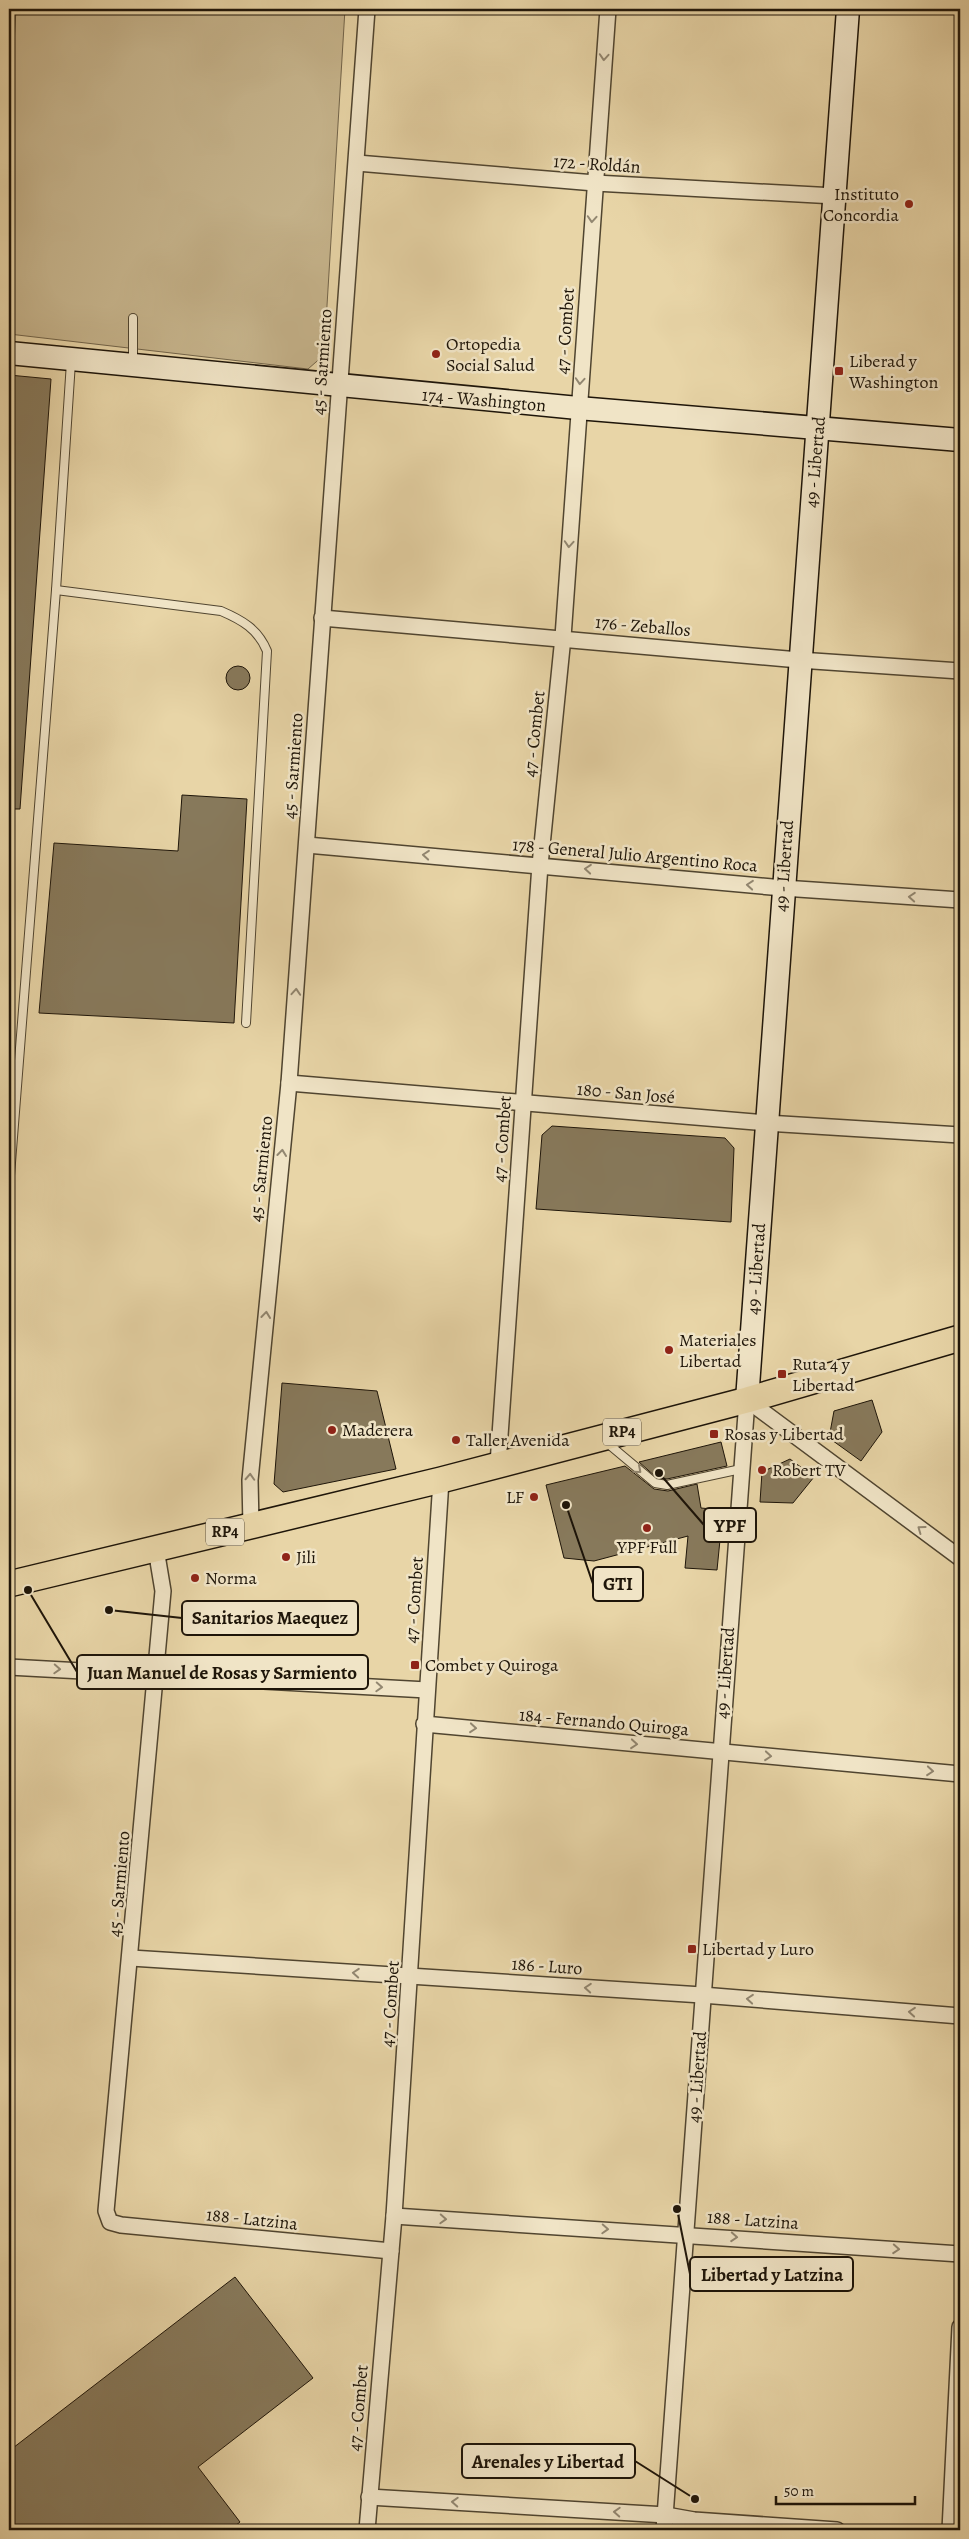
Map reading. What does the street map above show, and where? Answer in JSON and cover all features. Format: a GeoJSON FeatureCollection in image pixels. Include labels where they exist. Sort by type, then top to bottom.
{"type":"FeatureCollection","features":[{"type":"Feature","properties":{"kind":"main road","name":"RP4"},"geometry":{"type":"LineString","coordinates":[[9,1584],[441,1480],[746,1400],[960,1338]]}},
{"type":"Feature","properties":{"kind":"street","name":"45 - Sarmiento"},"geometry":{"type":"LineString","coordinates":[[251,1526],[250,1480],[289,1083],[367,9]]}},
{"type":"Feature","properties":{"kind":"street","name":"47 - Combet"},"geometry":{"type":"LineString","coordinates":[[498,1464],[540,865],[563,637],[608,9]]}},
{"type":"Feature","properties":{"kind":"street","name":"49 - Libertad"},"geometry":{"type":"LineString","coordinates":[[664,2530],[719,1752],[848,9]]}},
{"type":"Feature","properties":{"kind":"street","name":"172 - Roldán"},"geometry":{"type":"LineString","coordinates":[[357,163],[595,183],[834,196]]}},
{"type":"Feature","properties":{"kind":"street","name":"174 - Washington"},"geometry":{"type":"LineString","coordinates":[[9,353],[578,408],[960,440]]}},
{"type":"Feature","properties":{"kind":"street","name":"176 - Zeballos"},"geometry":{"type":"LineString","coordinates":[[322,618],[563,637],[799,660],[960,671]]}},
{"type":"Feature","properties":{"kind":"street","name":"178 - General Julio Argentino Roca"},"geometry":{"type":"LineString","coordinates":[[307,845],[783,888],[960,900]]}},
{"type":"Feature","properties":{"kind":"street","name":"180 - San José"},"geometry":{"type":"LineString","coordinates":[[289,1083],[766,1123],[960,1134]]}},
{"type":"Feature","properties":{"kind":"street"},"geometry":{"type":"LineString","coordinates":[[746,1400],[960,1558]]}},
{"type":"Feature","properties":{"kind":"street","name":"47 - Combet"},"geometry":{"type":"LineString","coordinates":[[367,2530],[394,2216],[411,1976],[424,1724],[441,1480]]}},
{"type":"Feature","properties":{"kind":"street","name":"45 - Sarmiento"},"geometry":{"type":"LineString","coordinates":[[110,2222],[106,2211],[131,1958],[163,1591],[156,1549]]}},
{"type":"Feature","properties":{"kind":"street"},"geometry":{"type":"LineString","coordinates":[[9,1667],[427,1690]]}},
{"type":"Feature","properties":{"kind":"street","name":"184 - Fernando Quiroga"},"geometry":{"type":"LineString","coordinates":[[424,1724],[960,1774]]}},
{"type":"Feature","properties":{"kind":"street","name":"186 - Luro"},"geometry":{"type":"LineString","coordinates":[[131,1958],[702,1995],[960,2016]]}},
{"type":"Feature","properties":{"kind":"street","name":"188 - Latzina"},"geometry":{"type":"LineString","coordinates":[[394,2216],[685,2234],[960,2254]]}},
{"type":"Feature","properties":{"kind":"street","name":"188 - Latzina"},"geometry":{"type":"LineString","coordinates":[[110,2222],[121,2225],[391,2251]]}},
{"type":"Feature","properties":{"kind":"street"},"geometry":{"type":"LineString","coordinates":[[950,2530],[960,2327]]}},
{"type":"Feature","properties":{"kind":"street"},"geometry":{"type":"LineString","coordinates":[[369,2497],[666,2515],[694,2520],[837,2530]]}},
{"type":"Feature","properties":{"kind":"lane"},"geometry":{"type":"LineString","coordinates":[[133,318],[133,365]]}},
{"type":"Feature","properties":{"kind":"lane"},"geometry":{"type":"LineString","coordinates":[[9,1188],[56,590],[71,360]]}},
{"type":"Feature","properties":{"kind":"lane"},"geometry":{"type":"LineString","coordinates":[[56,590],[221,611],[240,619],[254,630],[262,641],[266,651],[246,1023]]}},
{"type":"Feature","properties":{"kind":"lane"},"geometry":{"type":"LineString","coordinates":[[601,1438],[655,1483],[667,1485],[741,1469]]}},
{"type":"Feature","properties":{"kind":"shaded area"},"geometry":{"type":"Polygon","coordinates":[[[16,9],[345,9],[324,355],[308,369],[9,334],[9,132],[16,9]]]}},
{"type":"Feature","properties":{"kind":"building"},"geometry":{"type":"Polygon","coordinates":[[[9,375],[51,379],[20,809],[9,809],[9,375]]]}},
{"type":"Feature","properties":{"kind":"building"},"geometry":{"type":"Polygon","coordinates":[[[238,666],[246,670],[250,678],[246,686],[238,690],[230,686],[226,678],[230,670],[238,666]]]}},
{"type":"Feature","properties":{"kind":"building"},"geometry":{"type":"Polygon","coordinates":[[[182,795],[247,799],[234,1023],[39,1013],[54,843],[178,851],[182,795]]]}},
{"type":"Feature","properties":{"kind":"building"},"geometry":{"type":"Polygon","coordinates":[[[552,1126],[725,1138],[734,1148],[731,1222],[536,1209],[542,1135],[552,1126]]]}},
{"type":"Feature","properties":{"kind":"building","name":"Maderera"},"geometry":{"type":"Polygon","coordinates":[[[282,1383],[377,1391],[396,1469],[283,1492],[274,1484],[282,1383]]]}},
{"type":"Feature","properties":{"kind":"building"},"geometry":{"type":"Polygon","coordinates":[[[872,1400],[882,1432],[861,1461],[829,1438],[834,1411],[872,1400]]]}},
{"type":"Feature","properties":{"kind":"building"},"geometry":{"type":"Polygon","coordinates":[[[721,1442],[727,1466],[667,1479],[657,1478],[639,1462],[721,1442]]]}},
{"type":"Feature","properties":{"kind":"building"},"geometry":{"type":"Polygon","coordinates":[[[790,1459],[814,1477],[793,1503],[760,1502],[762,1472],[790,1459]]]}},
{"type":"Feature","properties":{"kind":"building"},"geometry":{"type":"Polygon","coordinates":[[[625,1466],[654,1489],[668,1491],[697,1484],[701,1508],[723,1510],[717,1570],[685,1568],[688,1536],[594,1561],[564,1558],[546,1485],[625,1466]]]}},
{"type":"Feature","properties":{"kind":"building"},"geometry":{"type":"Polygon","coordinates":[[[235,2277],[313,2378],[198,2467],[240,2522],[230,2530],[9,2530],[9,2451],[235,2277]]]}},
{"type":"Feature","properties":{"kind":"place","name":"Instituto Concordia"},"geometry":{"type":"Point","coordinates":[909,204]}},
{"type":"Feature","properties":{"kind":"place","name":"Ortopedia Social Salud"},"geometry":{"type":"Point","coordinates":[436,354]}},
{"type":"Feature","properties":{"kind":"place","name":"Liberad y Washington"},"geometry":{"type":"Point","coordinates":[839,371]}},
{"type":"Feature","properties":{"kind":"place","name":"Materiales Libertad"},"geometry":{"type":"Point","coordinates":[669,1350]}},
{"type":"Feature","properties":{"kind":"place","name":"Ruta 4 y Libertad"},"geometry":{"type":"Point","coordinates":[782,1374]}},
{"type":"Feature","properties":{"kind":"place","name":"Maderera"},"geometry":{"type":"Point","coordinates":[332,1430]}},
{"type":"Feature","properties":{"kind":"place","name":"Rosas y Libertad"},"geometry":{"type":"Point","coordinates":[714,1434]}},
{"type":"Feature","properties":{"kind":"place","name":"Taller Avenida"},"geometry":{"type":"Point","coordinates":[456,1440]}},
{"type":"Feature","properties":{"kind":"place","name":"Robert TV"},"geometry":{"type":"Point","coordinates":[762,1470]}},
{"type":"Feature","properties":{"kind":"place","name":"YPF"},"geometry":{"type":"Point","coordinates":[659,1473]}},
{"type":"Feature","properties":{"kind":"place","name":"LF"},"geometry":{"type":"Point","coordinates":[534,1497]}},
{"type":"Feature","properties":{"kind":"place","name":"GTI"},"geometry":{"type":"Point","coordinates":[566,1505]}},
{"type":"Feature","properties":{"kind":"place","name":"YPF Full"},"geometry":{"type":"Point","coordinates":[647,1528]}},
{"type":"Feature","properties":{"kind":"place","name":"Jili"},"geometry":{"type":"Point","coordinates":[286,1557]}},
{"type":"Feature","properties":{"kind":"place","name":"Norma"},"geometry":{"type":"Point","coordinates":[195,1578]}},
{"type":"Feature","properties":{"kind":"place","name":"Juan Manuel de Rosas y Sarmiento"},"geometry":{"type":"Point","coordinates":[28,1590]}},
{"type":"Feature","properties":{"kind":"place","name":"Sanitarios Maequez"},"geometry":{"type":"Point","coordinates":[109,1610]}},
{"type":"Feature","properties":{"kind":"place","name":"Combet y Quiroga"},"geometry":{"type":"Point","coordinates":[415,1665]}},
{"type":"Feature","properties":{"kind":"place","name":"Libertad y Luro"},"geometry":{"type":"Point","coordinates":[692,1949]}},
{"type":"Feature","properties":{"kind":"place","name":"Libertad y Latzina"},"geometry":{"type":"Point","coordinates":[677,2209]}},
{"type":"Feature","properties":{"kind":"place","name":"Arenales y Libertad"},"geometry":{"type":"Point","coordinates":[695,2499]}}]}
